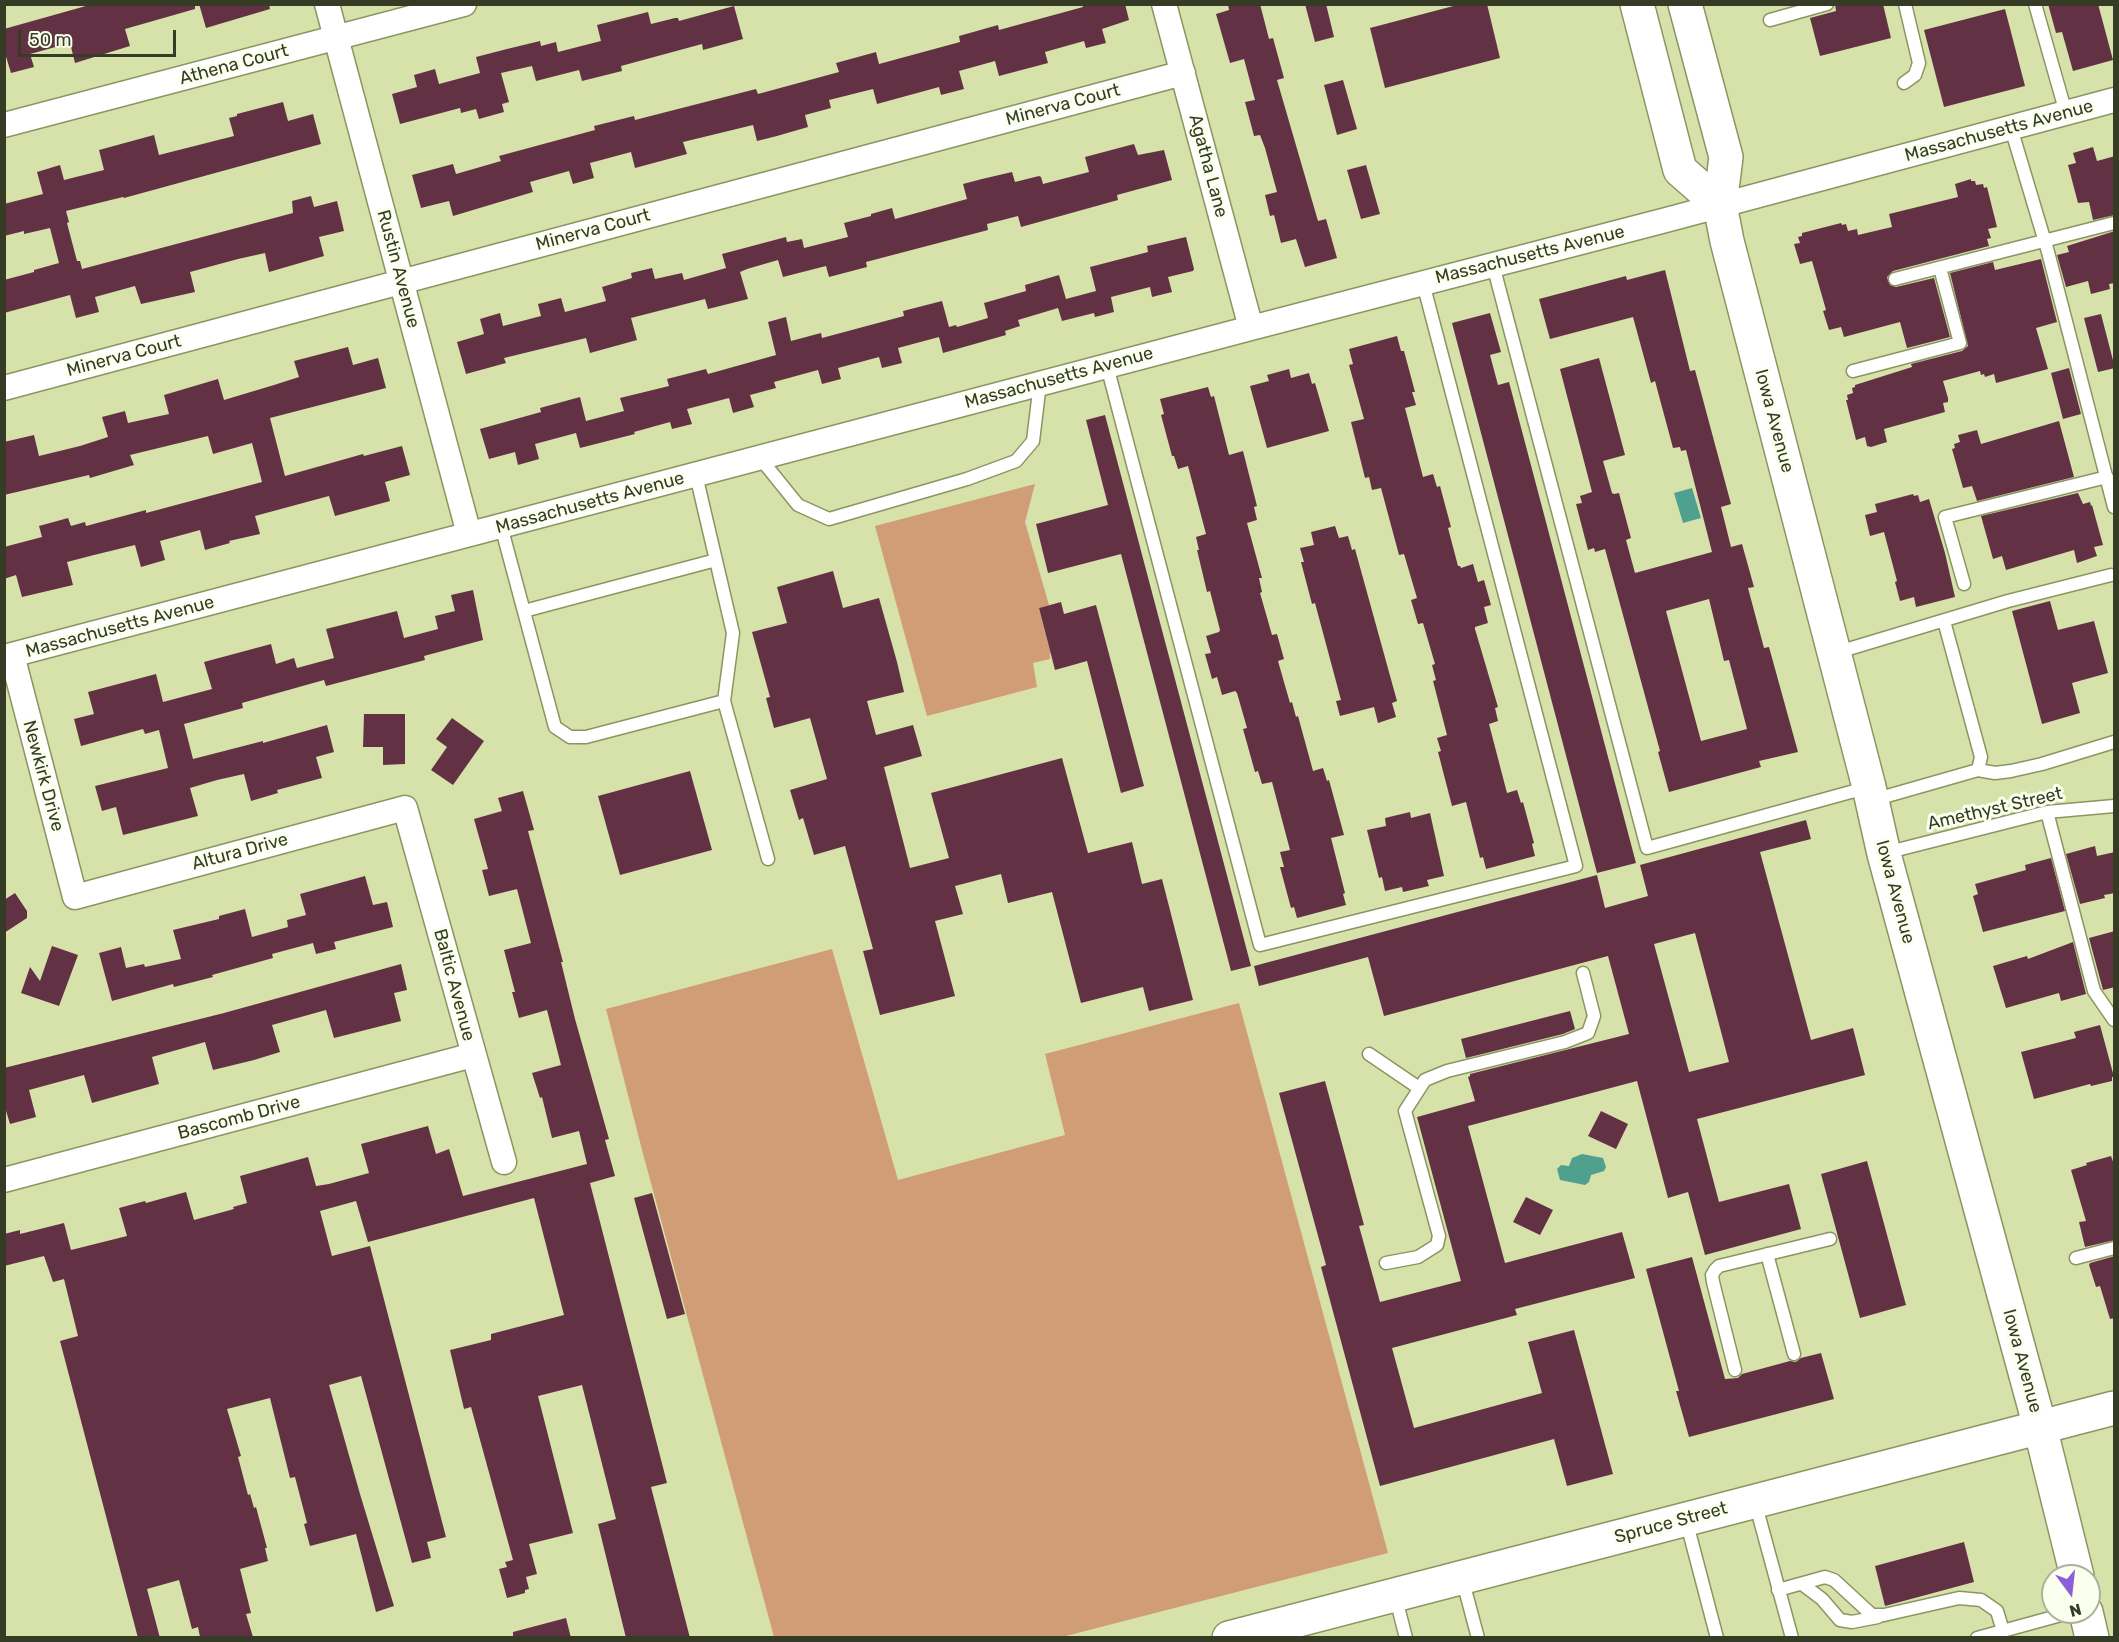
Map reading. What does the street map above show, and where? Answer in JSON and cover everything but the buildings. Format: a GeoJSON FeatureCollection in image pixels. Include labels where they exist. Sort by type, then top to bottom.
{"type":"FeatureCollection","features":[{"type":"Feature","properties":{"kind":"main road"},"geometry":{"type":"LineString","coordinates":[[1637,4],[1680,170],[1720,205]]}},
{"type":"Feature","properties":{"kind":"main road","name":"Iowa Avenue"},"geometry":{"type":"LineString","coordinates":[[1685,4],[1726,157],[1720,205],[1727,241],[1884,854],[2040,1427],[2074,1564]]}},
{"type":"Feature","properties":{"kind":"main road","name":"Spruce Street"},"geometry":{"type":"LineString","coordinates":[[1228,1638],[2115,1408]]}},
{"type":"Feature","properties":{"kind":"street","name":"Rustin Avenue"},"geometry":{"type":"LineString","coordinates":[[327,4],[469,534]]}},
{"type":"Feature","properties":{"kind":"street","name":"Athena Court"},"geometry":{"type":"LineString","coordinates":[[4,125],[464,4]]}},
{"type":"Feature","properties":{"kind":"street","name":"Agatha Lane"},"geometry":{"type":"LineString","coordinates":[[1164,4],[1251,328]]}},
{"type":"Feature","properties":{"kind":"street","name":"Minerva Court"},"geometry":{"type":"LineString","coordinates":[[4,388],[1183,73]]}},
{"type":"Feature","properties":{"kind":"street","name":"Massachusetts Avenue"},"geometry":{"type":"LineString","coordinates":[[8,656],[2115,100]]}},
{"type":"Feature","properties":{"kind":"street","name":"Newkirk Drive"},"geometry":{"type":"LineString","coordinates":[[8,656],[75,897]]}},
{"type":"Feature","properties":{"kind":"street","name":"Altura Drive"},"geometry":{"type":"LineString","coordinates":[[75,897],[405,808]]}},
{"type":"Feature","properties":{"kind":"street","name":"Baltic Avenue"},"geometry":{"type":"LineString","coordinates":[[405,808],[504,1162]]}},
{"type":"Feature","properties":{"kind":"street","name":"Bascomb Drive"},"geometry":{"type":"LineString","coordinates":[[4,1180],[473,1055]]}},
{"type":"Feature","properties":{"kind":"lane"},"geometry":{"type":"LineString","coordinates":[[1770,20],[1827,4]]}},
{"type":"Feature","properties":{"kind":"lane"},"geometry":{"type":"LineString","coordinates":[[1904,84],[1915,75],[1919,63],[1905,4]]}},
{"type":"Feature","properties":{"kind":"lane"},"geometry":{"type":"LineString","coordinates":[[2035,4],[2066,113]]}},
{"type":"Feature","properties":{"kind":"lane"},"geometry":{"type":"LineString","coordinates":[[2011,128],[2044,241],[2115,507]]}},
{"type":"Feature","properties":{"kind":"lane"},"geometry":{"type":"LineString","coordinates":[[1895,279],[2115,223]]}},
{"type":"Feature","properties":{"kind":"lane"},"geometry":{"type":"LineString","coordinates":[[1493,265],[1647,848],[1978,770],[1995,773],[2042,764],[2115,742]]}},
{"type":"Feature","properties":{"kind":"lane"},"geometry":{"type":"LineString","coordinates":[[1853,371],[1960,344],[1940,268]]}},
{"type":"Feature","properties":{"kind":"lane"},"geometry":{"type":"LineString","coordinates":[[1107,366],[1260,945],[1576,866],[1423,283]]}},
{"type":"Feature","properties":{"kind":"lane"},"geometry":{"type":"LineString","coordinates":[[760,458],[798,506],[829,519],[967,479],[1016,461],[1033,441],[1040,383]]}},
{"type":"Feature","properties":{"kind":"lane"},"geometry":{"type":"LineString","coordinates":[[696,475],[733,633],[724,701],[768,859]]}},
{"type":"Feature","properties":{"kind":"lane"},"geometry":{"type":"LineString","coordinates":[[1964,584],[1945,517],[2107,477]]}},
{"type":"Feature","properties":{"kind":"lane"},"geometry":{"type":"LineString","coordinates":[[501,526],[555,727],[570,737],[586,737],[724,701]]}},
{"type":"Feature","properties":{"kind":"lane"},"geometry":{"type":"LineString","coordinates":[[524,611],[716,560]]}},
{"type":"Feature","properties":{"kind":"lane"},"geometry":{"type":"LineString","coordinates":[[1834,653],[2008,601],[2111,575]]}},
{"type":"Feature","properties":{"kind":"lane"},"geometry":{"type":"LineString","coordinates":[[1944,621],[1981,757],[1978,770]]}},
{"type":"Feature","properties":{"kind":"lane","name":"Amethyst Street"},"geometry":{"type":"LineString","coordinates":[[1884,854],[2047,812],[2115,806]]}},
{"type":"Feature","properties":{"kind":"lane"},"geometry":{"type":"LineString","coordinates":[[2047,812],[2094,991],[2115,1020]]}},
{"type":"Feature","properties":{"kind":"lane"},"geometry":{"type":"LineString","coordinates":[[1386,1263],[1418,1257],[1437,1245],[1439,1236],[1405,1111],[1419,1088],[1425,1080],[1447,1071],[1565,1042],[1588,1033],[1594,1016],[1584,973]]}},
{"type":"Feature","properties":{"kind":"lane"},"geometry":{"type":"LineString","coordinates":[[1369,1054],[1419,1088]]}},
{"type":"Feature","properties":{"kind":"lane"},"geometry":{"type":"LineString","coordinates":[[1735,1370],[1712,1275],[1719,1266],[1830,1239]]}},
{"type":"Feature","properties":{"kind":"lane"},"geometry":{"type":"LineString","coordinates":[[2076,1258],[2115,1248]]}},
{"type":"Feature","properties":{"kind":"lane"},"geometry":{"type":"LineString","coordinates":[[1767,1254],[1794,1354]]}},
{"type":"Feature","properties":{"kind":"lane"},"geometry":{"type":"LineString","coordinates":[[1755,1501],[1792,1638]]}},
{"type":"Feature","properties":{"kind":"lane"},"geometry":{"type":"LineString","coordinates":[[1686,1519],[1717,1638]]}},
{"type":"Feature","properties":{"kind":"lane"},"geometry":{"type":"LineString","coordinates":[[1462,1577],[1478,1638]]}},
{"type":"Feature","properties":{"kind":"lane"},"geometry":{"type":"LineString","coordinates":[[1778,1590],[1825,1578],[1834,1580],[1872,1615],[1884,1615]]}},
{"type":"Feature","properties":{"kind":"lane"},"geometry":{"type":"LineString","coordinates":[[1802,1584],[1822,1599],[1840,1620],[1852,1622],[1959,1598],[1981,1600],[1997,1611],[2003,1630]]}},
{"type":"Feature","properties":{"kind":"lane"},"geometry":{"type":"LineString","coordinates":[[1395,1594],[1406,1638]]}},
{"type":"Feature","properties":{"kind":"lane"},"geometry":{"type":"LineString","coordinates":[[1977,1638],[2041,1620]]}},
{"type":"Feature","properties":{"kind":"shaded area"},"geometry":{"type":"Polygon","coordinates":[[[1035,484],[1025,522],[1049,605],[1039,608],[1050,651],[1050,659],[1033,663],[1037,687],[927,716],[875,526],[1035,484]]]}},
{"type":"Feature","properties":{"kind":"shaded area"},"geometry":{"type":"Polygon","coordinates":[[[832,949],[898,1180],[1065,1135],[1045,1054],[1239,1003],[1388,1553],[1062,1637],[774,1637],[606,1009],[832,949]]]}},
{"type":"Feature","properties":{"kind":"water"},"geometry":{"type":"Polygon","coordinates":[[[1692,488],[1701,518],[1683,523],[1674,493],[1692,488]]]}},
{"type":"Feature","properties":{"kind":"water"},"geometry":{"type":"Polygon","coordinates":[[[1582,1154],[1603,1158],[1606,1167],[1604,1171],[1591,1175],[1589,1182],[1585,1185],[1560,1180],[1557,1169],[1561,1165],[1569,1166],[1572,1158],[1582,1154]]]}}]}
